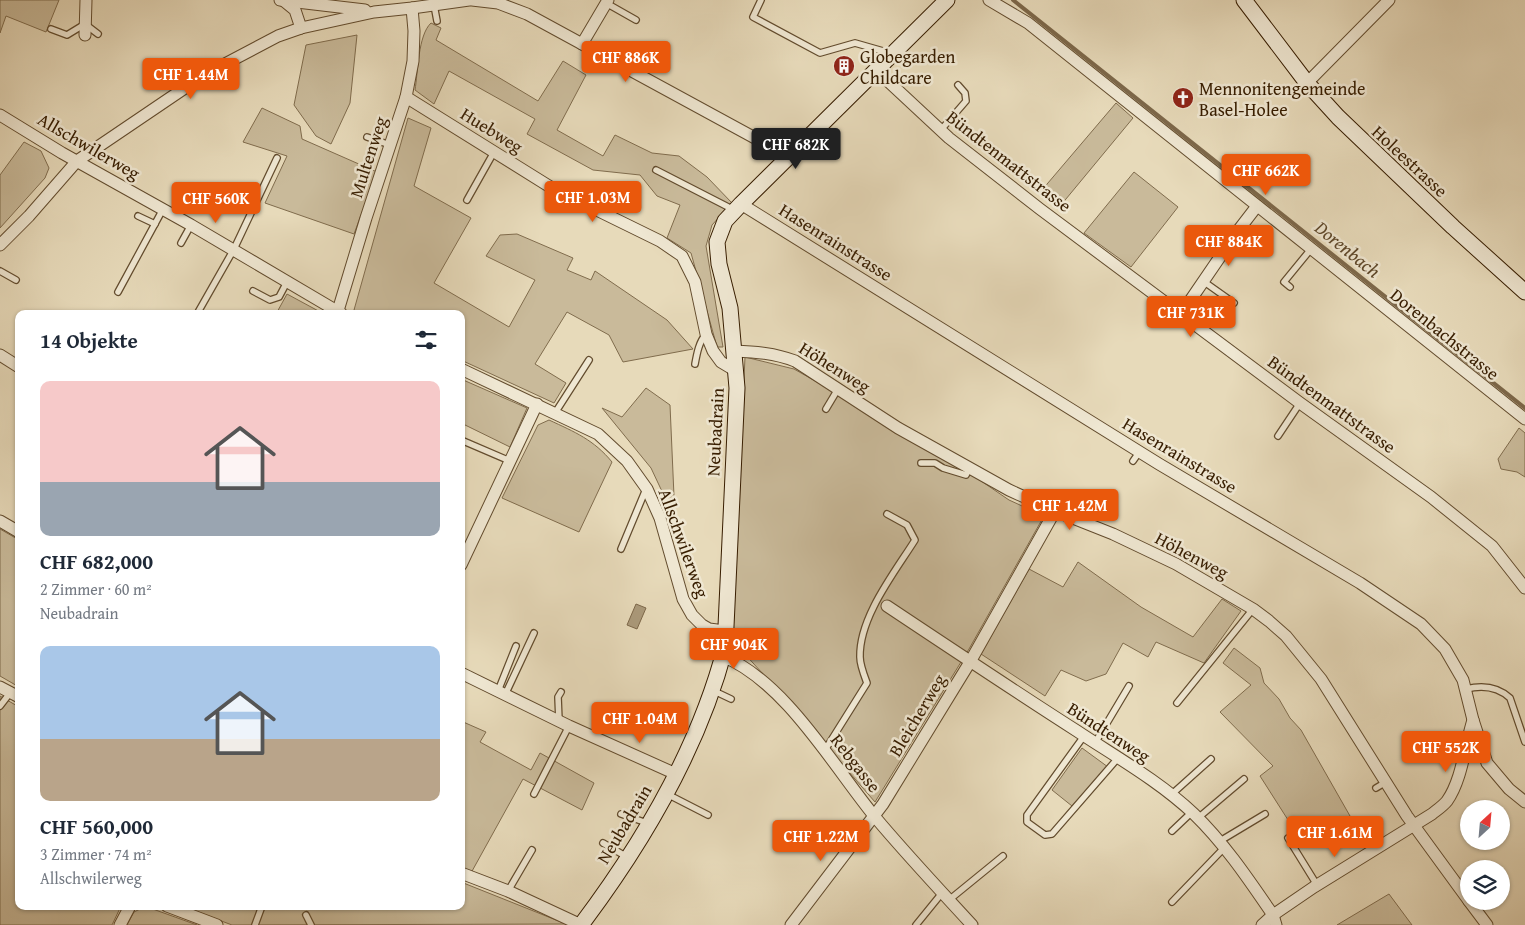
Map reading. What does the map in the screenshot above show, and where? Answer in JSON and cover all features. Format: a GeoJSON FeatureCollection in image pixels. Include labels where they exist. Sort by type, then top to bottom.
{"type":"FeatureCollection","features":[{"type":"Feature","properties":{"kind":"street"},"geometry":{"type":"LineString","coordinates":[[85,30],[86,0]]}},
{"type":"Feature","properties":{"kind":"street"},"geometry":{"type":"LineString","coordinates":[[281,0],[335,3],[374,12]]}},
{"type":"Feature","properties":{"kind":"street"},"geometry":{"type":"LineString","coordinates":[[281,0],[295,10],[301,28]]}},
{"type":"Feature","properties":{"kind":"street"},"geometry":{"type":"LineString","coordinates":[[0,245],[29,216],[77,161],[204,75],[278,36],[301,28],[374,12],[471,0],[516,7],[766,144],[774,149],[784,160]]}},
{"type":"Feature","properties":{"kind":"street","name":"Neubadrain"},"geometry":{"type":"LineString","coordinates":[[581,925],[627,857],[666,793],[718,676],[725,631],[737,388],[730,308],[719,264],[717,242],[725,221],[784,160],[947,0]]}},
{"type":"Feature","properties":{"kind":"street","name":"Dorenbachstrasse"},"geometry":{"type":"LineString","coordinates":[[989,0],[1028,24],[1525,419]]}},
{"type":"Feature","properties":{"kind":"street","name":"Holeestrasse"},"geometry":{"type":"LineString","coordinates":[[1244,0],[1307,83],[1338,118],[1525,292]]}},
{"type":"Feature","properties":{"kind":"street"},"geometry":{"type":"LineString","coordinates":[[1307,83],[1388,0]]}},
{"type":"Feature","properties":{"kind":"street"},"geometry":{"type":"LineString","coordinates":[[582,44],[607,2]]}},
{"type":"Feature","properties":{"kind":"street","name":"Multenweg"},"geometry":{"type":"LineString","coordinates":[[340,310],[353,250],[406,97],[413,61],[414,30],[412,8]]}},
{"type":"Feature","properties":{"kind":"street","name":"Bündtenmattstrasse"},"geometry":{"type":"LineString","coordinates":[[876,70],[940,130],[1040,209],[1300,403],[1431,497],[1492,546],[1525,588]]}},
{"type":"Feature","properties":{"kind":"street","name":"Huebweg"},"geometry":{"type":"LineString","coordinates":[[406,97],[552,188],[660,241],[682,256],[695,282],[706,334],[713,351],[721,362],[736,371]]}},
{"type":"Feature","properties":{"kind":"street","name":"Allschwilerweg"},"geometry":{"type":"LineString","coordinates":[[0,115],[77,161],[192,224],[334,310]]}},
{"type":"Feature","properties":{"kind":"street"},"geometry":{"type":"LineString","coordinates":[[1181,314],[1257,206]]}},
{"type":"Feature","properties":{"kind":"street","name":"Hasenrainstrasse"},"geometry":{"type":"LineString","coordinates":[[738,207],[1136,456],[1353,578],[1421,624],[1445,648],[1463,680],[1473,720],[1487,763],[1509,788],[1525,802]]}},
{"type":"Feature","properties":{"kind":"street","name":"Höhenweg"},"geometry":{"type":"LineString","coordinates":[[734,351],[765,352],[795,360],[900,429],[1008,490],[1054,511],[1113,534],[1176,564],[1253,609],[1286,636],[1321,679],[1413,825],[1460,889]]}},
{"type":"Feature","properties":{"kind":"street"},"geometry":{"type":"LineString","coordinates":[[0,355],[15,364]]}},
{"type":"Feature","properties":{"kind":"street","name":"Allschwilerweg"},"geometry":{"type":"LineString","coordinates":[[465,371],[598,434],[627,461],[646,488],[660,518],[684,599],[692,615],[709,629],[725,631]]}},
{"type":"Feature","properties":{"kind":"street"},"geometry":{"type":"LineString","coordinates":[[465,557],[538,404]]}},
{"type":"Feature","properties":{"kind":"street","name":"Bleicherweg"},"geometry":{"type":"LineString","coordinates":[[791,925],[883,804],[970,662],[1054,511]]}},
{"type":"Feature","properties":{"kind":"street"},"geometry":{"type":"LineString","coordinates":[[0,521],[15,530]]}},
{"type":"Feature","properties":{"kind":"street","name":"Bündtenweg"},"geometry":{"type":"LineString","coordinates":[[887,606],[1171,795],[1195,815],[1222,844],[1274,920]]}},
{"type":"Feature","properties":{"kind":"street","name":"Rebgasse"},"geometry":{"type":"LineString","coordinates":[[722,656],[731,659],[758,676],[795,714],[874,816],[972,925]]}},
{"type":"Feature","properties":{"kind":"street"},"geometry":{"type":"LineString","coordinates":[[465,675],[564,724],[676,774]]}},
{"type":"Feature","properties":{"kind":"street"},"geometry":{"type":"LineString","coordinates":[[1262,925],[1274,920],[1318,885],[1432,814],[1446,802],[1459,776],[1466,741],[1473,720]]}},
{"type":"Feature","properties":{"kind":"street"},"geometry":{"type":"LineString","coordinates":[[465,875],[508,891],[581,925]]}},
{"type":"Feature","properties":{"kind":"street"},"geometry":{"type":"LineString","coordinates":[[120,925],[128,910]]}},
{"type":"Feature","properties":{"kind":"street"},"geometry":{"type":"LineString","coordinates":[[178,910],[217,925]]}},
{"type":"Feature","properties":{"kind":"street","name":"Höhenweg"},"geometry":{"type":"LineString","coordinates":[[1475,910],[1486,925]]}},
{"type":"Feature","properties":{"kind":"lane"},"geometry":{"type":"LineString","coordinates":[[761,0],[753,17],[820,53],[855,43],[892,54]]}},
{"type":"Feature","properties":{"kind":"lane"},"geometry":{"type":"LineString","coordinates":[[607,2],[636,20]]}},
{"type":"Feature","properties":{"kind":"lane"},"geometry":{"type":"LineString","coordinates":[[434,5],[437,21]]}},
{"type":"Feature","properties":{"kind":"lane"},"geometry":{"type":"LineString","coordinates":[[51,29],[67,35],[85,30],[98,34]]}},
{"type":"Feature","properties":{"kind":"lane"},"geometry":{"type":"LineString","coordinates":[[940,130],[966,101],[965,93],[958,85]]}},
{"type":"Feature","properties":{"kind":"lane"},"geometry":{"type":"LineString","coordinates":[[367,137],[390,145]]}},
{"type":"Feature","properties":{"kind":"lane"},"geometry":{"type":"LineString","coordinates":[[467,200],[494,152]]}},
{"type":"Feature","properties":{"kind":"lane"},"geometry":{"type":"LineString","coordinates":[[199,310],[234,249],[277,158]]}},
{"type":"Feature","properties":{"kind":"lane"},"geometry":{"type":"LineString","coordinates":[[656,170],[738,207]]}},
{"type":"Feature","properties":{"kind":"lane"},"geometry":{"type":"LineString","coordinates":[[118,292],[164,209]]}},
{"type":"Feature","properties":{"kind":"lane"},"geometry":{"type":"LineString","coordinates":[[138,216],[155,224]]}},
{"type":"Feature","properties":{"kind":"lane"},"geometry":{"type":"LineString","coordinates":[[181,243],[192,224]]}},
{"type":"Feature","properties":{"kind":"lane"},"geometry":{"type":"LineString","coordinates":[[1290,287],[1284,282],[1311,249]]}},
{"type":"Feature","properties":{"kind":"lane"},"geometry":{"type":"LineString","coordinates":[[0,271],[16,280]]}},
{"type":"Feature","properties":{"kind":"lane"},"geometry":{"type":"LineString","coordinates":[[1203,281],[1234,303]]}},
{"type":"Feature","properties":{"kind":"lane"},"geometry":{"type":"LineString","coordinates":[[253,291],[270,300],[279,297],[286,282]]}},
{"type":"Feature","properties":{"kind":"lane"},"geometry":{"type":"LineString","coordinates":[[695,364],[699,347],[706,334]]}},
{"type":"Feature","properties":{"kind":"lane"},"geometry":{"type":"LineString","coordinates":[[555,413],[589,360]]}},
{"type":"Feature","properties":{"kind":"lane"},"geometry":{"type":"LineString","coordinates":[[826,409],[838,389]]}},
{"type":"Feature","properties":{"kind":"lane"},"geometry":{"type":"LineString","coordinates":[[1278,436],[1300,403]]}},
{"type":"Feature","properties":{"kind":"lane"},"geometry":{"type":"LineString","coordinates":[[465,442],[510,462]]}},
{"type":"Feature","properties":{"kind":"lane"},"geometry":{"type":"LineString","coordinates":[[921,463],[935,463],[943,468],[966,475],[970,467]]}},
{"type":"Feature","properties":{"kind":"lane"},"geometry":{"type":"LineString","coordinates":[[621,549],[646,488]]}},
{"type":"Feature","properties":{"kind":"lane"},"geometry":{"type":"LineString","coordinates":[[825,751],[867,683],[860,658],[862,640],[868,620],[915,540],[907,525],[887,514]]}},
{"type":"Feature","properties":{"kind":"lane"},"geometry":{"type":"LineString","coordinates":[[1176,703],[1253,609]]}},
{"type":"Feature","properties":{"kind":"lane"},"geometry":{"type":"LineString","coordinates":[[502,693],[534,633]]}},
{"type":"Feature","properties":{"kind":"lane"},"geometry":{"type":"LineString","coordinates":[[502,693],[516,646]]}},
{"type":"Feature","properties":{"kind":"lane"},"geometry":{"type":"LineString","coordinates":[[1095,743],[1129,686]]}},
{"type":"Feature","properties":{"kind":"lane"},"geometry":{"type":"LineString","coordinates":[[1466,689],[1481,686],[1489,687],[1506,694],[1510,698],[1525,742]]}},
{"type":"Feature","properties":{"kind":"lane"},"geometry":{"type":"LineString","coordinates":[[712,690],[731,699]]}},
{"type":"Feature","properties":{"kind":"lane"},"geometry":{"type":"LineString","coordinates":[[534,794],[564,724],[558,697],[561,692]]}},
{"type":"Feature","properties":{"kind":"lane"},"geometry":{"type":"LineString","coordinates":[[0,706],[10,693]]}},
{"type":"Feature","properties":{"kind":"lane"},"geometry":{"type":"LineString","coordinates":[[1084,736],[1027,815],[1027,822],[1044,835],[1052,834],[1118,758]]}},
{"type":"Feature","properties":{"kind":"lane"},"geometry":{"type":"LineString","coordinates":[[1171,795],[1211,759]]}},
{"type":"Feature","properties":{"kind":"lane"},"geometry":{"type":"LineString","coordinates":[[1172,831],[1244,779]]}},
{"type":"Feature","properties":{"kind":"lane"},"geometry":{"type":"LineString","coordinates":[[1376,788],[1386,782]]}},
{"type":"Feature","properties":{"kind":"lane"},"geometry":{"type":"LineString","coordinates":[[666,793],[708,815]]}},
{"type":"Feature","properties":{"kind":"lane"},"geometry":{"type":"LineString","coordinates":[[620,814],[648,823]]}},
{"type":"Feature","properties":{"kind":"lane"},"geometry":{"type":"LineString","coordinates":[[1172,902],[1222,844],[1265,814]]}},
{"type":"Feature","properties":{"kind":"lane"},"geometry":{"type":"LineString","coordinates":[[1288,838],[1318,885]]}},
{"type":"Feature","properties":{"kind":"lane"},"geometry":{"type":"LineString","coordinates":[[603,843],[627,857]]}},
{"type":"Feature","properties":{"kind":"lane"},"geometry":{"type":"LineString","coordinates":[[508,891],[532,850]]}},
{"type":"Feature","properties":{"kind":"lane"},"geometry":{"type":"LineString","coordinates":[[916,925],[946,897],[1003,856]]}},
{"type":"Feature","properties":{"kind":"lane"},"geometry":{"type":"LineString","coordinates":[[255,925],[261,910]]}},
{"type":"Feature","properties":{"kind":"lane"},"geometry":{"type":"LineString","coordinates":[[306,915],[311,925]]}},
{"type":"Feature","properties":{"kind":"shaded area"},"geometry":{"type":"Polygon","coordinates":[[[0,0],[59,0],[46,32],[6,16],[0,33],[0,0]]]}},
{"type":"Feature","properties":{"kind":"shaded area"},"geometry":{"type":"Polygon","coordinates":[[[431,23],[441,28],[436,40],[538,101],[563,61],[586,75],[557,130],[603,156],[615,135],[652,153],[679,156],[707,177],[732,203],[712,225],[706,246],[723,347],[717,347],[691,253],[667,238],[680,205],[657,196],[640,175],[593,170],[527,134],[535,119],[449,71],[434,104],[415,90],[423,36],[431,23]]]}},
{"type":"Feature","properties":{"kind":"shaded area"},"geometry":{"type":"Polygon","coordinates":[[[357,35],[350,103],[331,144],[316,136],[294,105],[306,45],[357,35]]]}},
{"type":"Feature","properties":{"kind":"shaded area"},"geometry":{"type":"Polygon","coordinates":[[[1116,103],[1133,118],[1061,205],[1042,190],[1116,103]]]}},
{"type":"Feature","properties":{"kind":"shaded area"},"geometry":{"type":"Polygon","coordinates":[[[262,108],[300,126],[302,139],[377,172],[354,234],[265,203],[287,156],[243,142],[262,108]]]}},
{"type":"Feature","properties":{"kind":"shaded area"},"geometry":{"type":"Polygon","coordinates":[[[408,118],[431,128],[414,186],[471,218],[434,283],[509,327],[535,280],[486,256],[500,235],[517,234],[573,258],[567,270],[591,280],[595,271],[667,320],[693,349],[623,362],[609,335],[567,312],[535,364],[566,383],[554,403],[465,362],[465,310],[354,310],[408,118]]]}},
{"type":"Feature","properties":{"kind":"shaded area"},"geometry":{"type":"Polygon","coordinates":[[[24,142],[41,151],[49,168],[45,178],[0,228],[0,175],[24,142]]]}},
{"type":"Feature","properties":{"kind":"shaded area"},"geometry":{"type":"Polygon","coordinates":[[[1134,172],[1178,207],[1131,267],[1084,233],[1134,172]]]}},
{"type":"Feature","properties":{"kind":"shaded area"},"geometry":{"type":"Polygon","coordinates":[[[287,294],[317,310],[278,310],[287,294]]]}},
{"type":"Feature","properties":{"kind":"shaded area"},"geometry":{"type":"Polygon","coordinates":[[[745,357],[794,369],[927,444],[1009,500],[1044,516],[969,649],[875,802],[732,640],[745,357]]]}},
{"type":"Feature","properties":{"kind":"shaded area"},"geometry":{"type":"Polygon","coordinates":[[[465,381],[527,408],[510,447],[465,425],[465,381]]]}},
{"type":"Feature","properties":{"kind":"shaded area"},"geometry":{"type":"Polygon","coordinates":[[[646,388],[670,405],[675,519],[651,468],[602,408],[622,417],[646,388]]]}},
{"type":"Feature","properties":{"kind":"shaded area"},"geometry":{"type":"Polygon","coordinates":[[[549,420],[591,442],[612,462],[579,532],[502,498],[538,425],[549,420]]]}},
{"type":"Feature","properties":{"kind":"shaded area"},"geometry":{"type":"Polygon","coordinates":[[[1519,428],[1525,433],[1525,477],[1517,472],[1501,469],[1498,459],[1519,428]]]}},
{"type":"Feature","properties":{"kind":"shaded area"},"geometry":{"type":"Polygon","coordinates":[[[0,529],[15,538],[15,685],[0,676],[0,529]]]}},
{"type":"Feature","properties":{"kind":"shaded area"},"geometry":{"type":"Polygon","coordinates":[[[1078,562],[1141,607],[1193,637],[1222,599],[1241,611],[1204,663],[1156,642],[1148,657],[1123,643],[1106,674],[1086,681],[1061,670],[1045,696],[981,654],[1029,569],[1063,587],[1078,562]]]}},
{"type":"Feature","properties":{"kind":"shaded area"},"geometry":{"type":"Polygon","coordinates":[[[636,604],[646,608],[637,629],[627,625],[636,604]]]}},
{"type":"Feature","properties":{"kind":"shaded area"},"geometry":{"type":"Polygon","coordinates":[[[1234,648],[1260,668],[1264,683],[1279,699],[1290,718],[1301,730],[1350,816],[1304,845],[1260,776],[1273,766],[1220,712],[1251,685],[1223,663],[1234,648]]]}},
{"type":"Feature","properties":{"kind":"shaded area"},"geometry":{"type":"Polygon","coordinates":[[[0,696],[15,705],[15,910],[119,910],[112,925],[0,925],[0,696]]]}},
{"type":"Feature","properties":{"kind":"shaded area"},"geometry":{"type":"Polygon","coordinates":[[[465,723],[486,732],[480,742],[531,770],[540,753],[594,783],[582,810],[523,779],[471,873],[465,871],[465,723]]]}},
{"type":"Feature","properties":{"kind":"shaded area"},"geometry":{"type":"Polygon","coordinates":[[[1082,748],[1108,767],[1072,806],[1052,790],[1082,748]]]}},
{"type":"Feature","properties":{"kind":"shaded area"},"geometry":{"type":"Polygon","coordinates":[[[465,884],[566,924],[232,925],[193,910],[465,910],[465,884]]]}},
{"type":"Feature","properties":{"kind":"shaded area"},"geometry":{"type":"Polygon","coordinates":[[[1389,894],[1412,925],[1337,925],[1389,894]]]}},
{"type":"Feature","properties":{"kind":"shaded area"},"geometry":{"type":"Polygon","coordinates":[[[138,910],[156,910],[197,925],[127,925],[134,912],[138,910]]]}},
{"type":"Feature","properties":{"kind":"waterway","name":"Dorenbach"},"geometry":{"type":"LineString","coordinates":[[1013,0],[1525,408]]}},
{"type":"Feature","properties":{"kind":"place","name":"Globegarden Childcare"},"geometry":{"type":"Point","coordinates":[844,66]}},
{"type":"Feature","properties":{"kind":"place","name":"Mennonitengemeinde Basel-Holee"},"geometry":{"type":"Point","coordinates":[1183,98]}}]}
